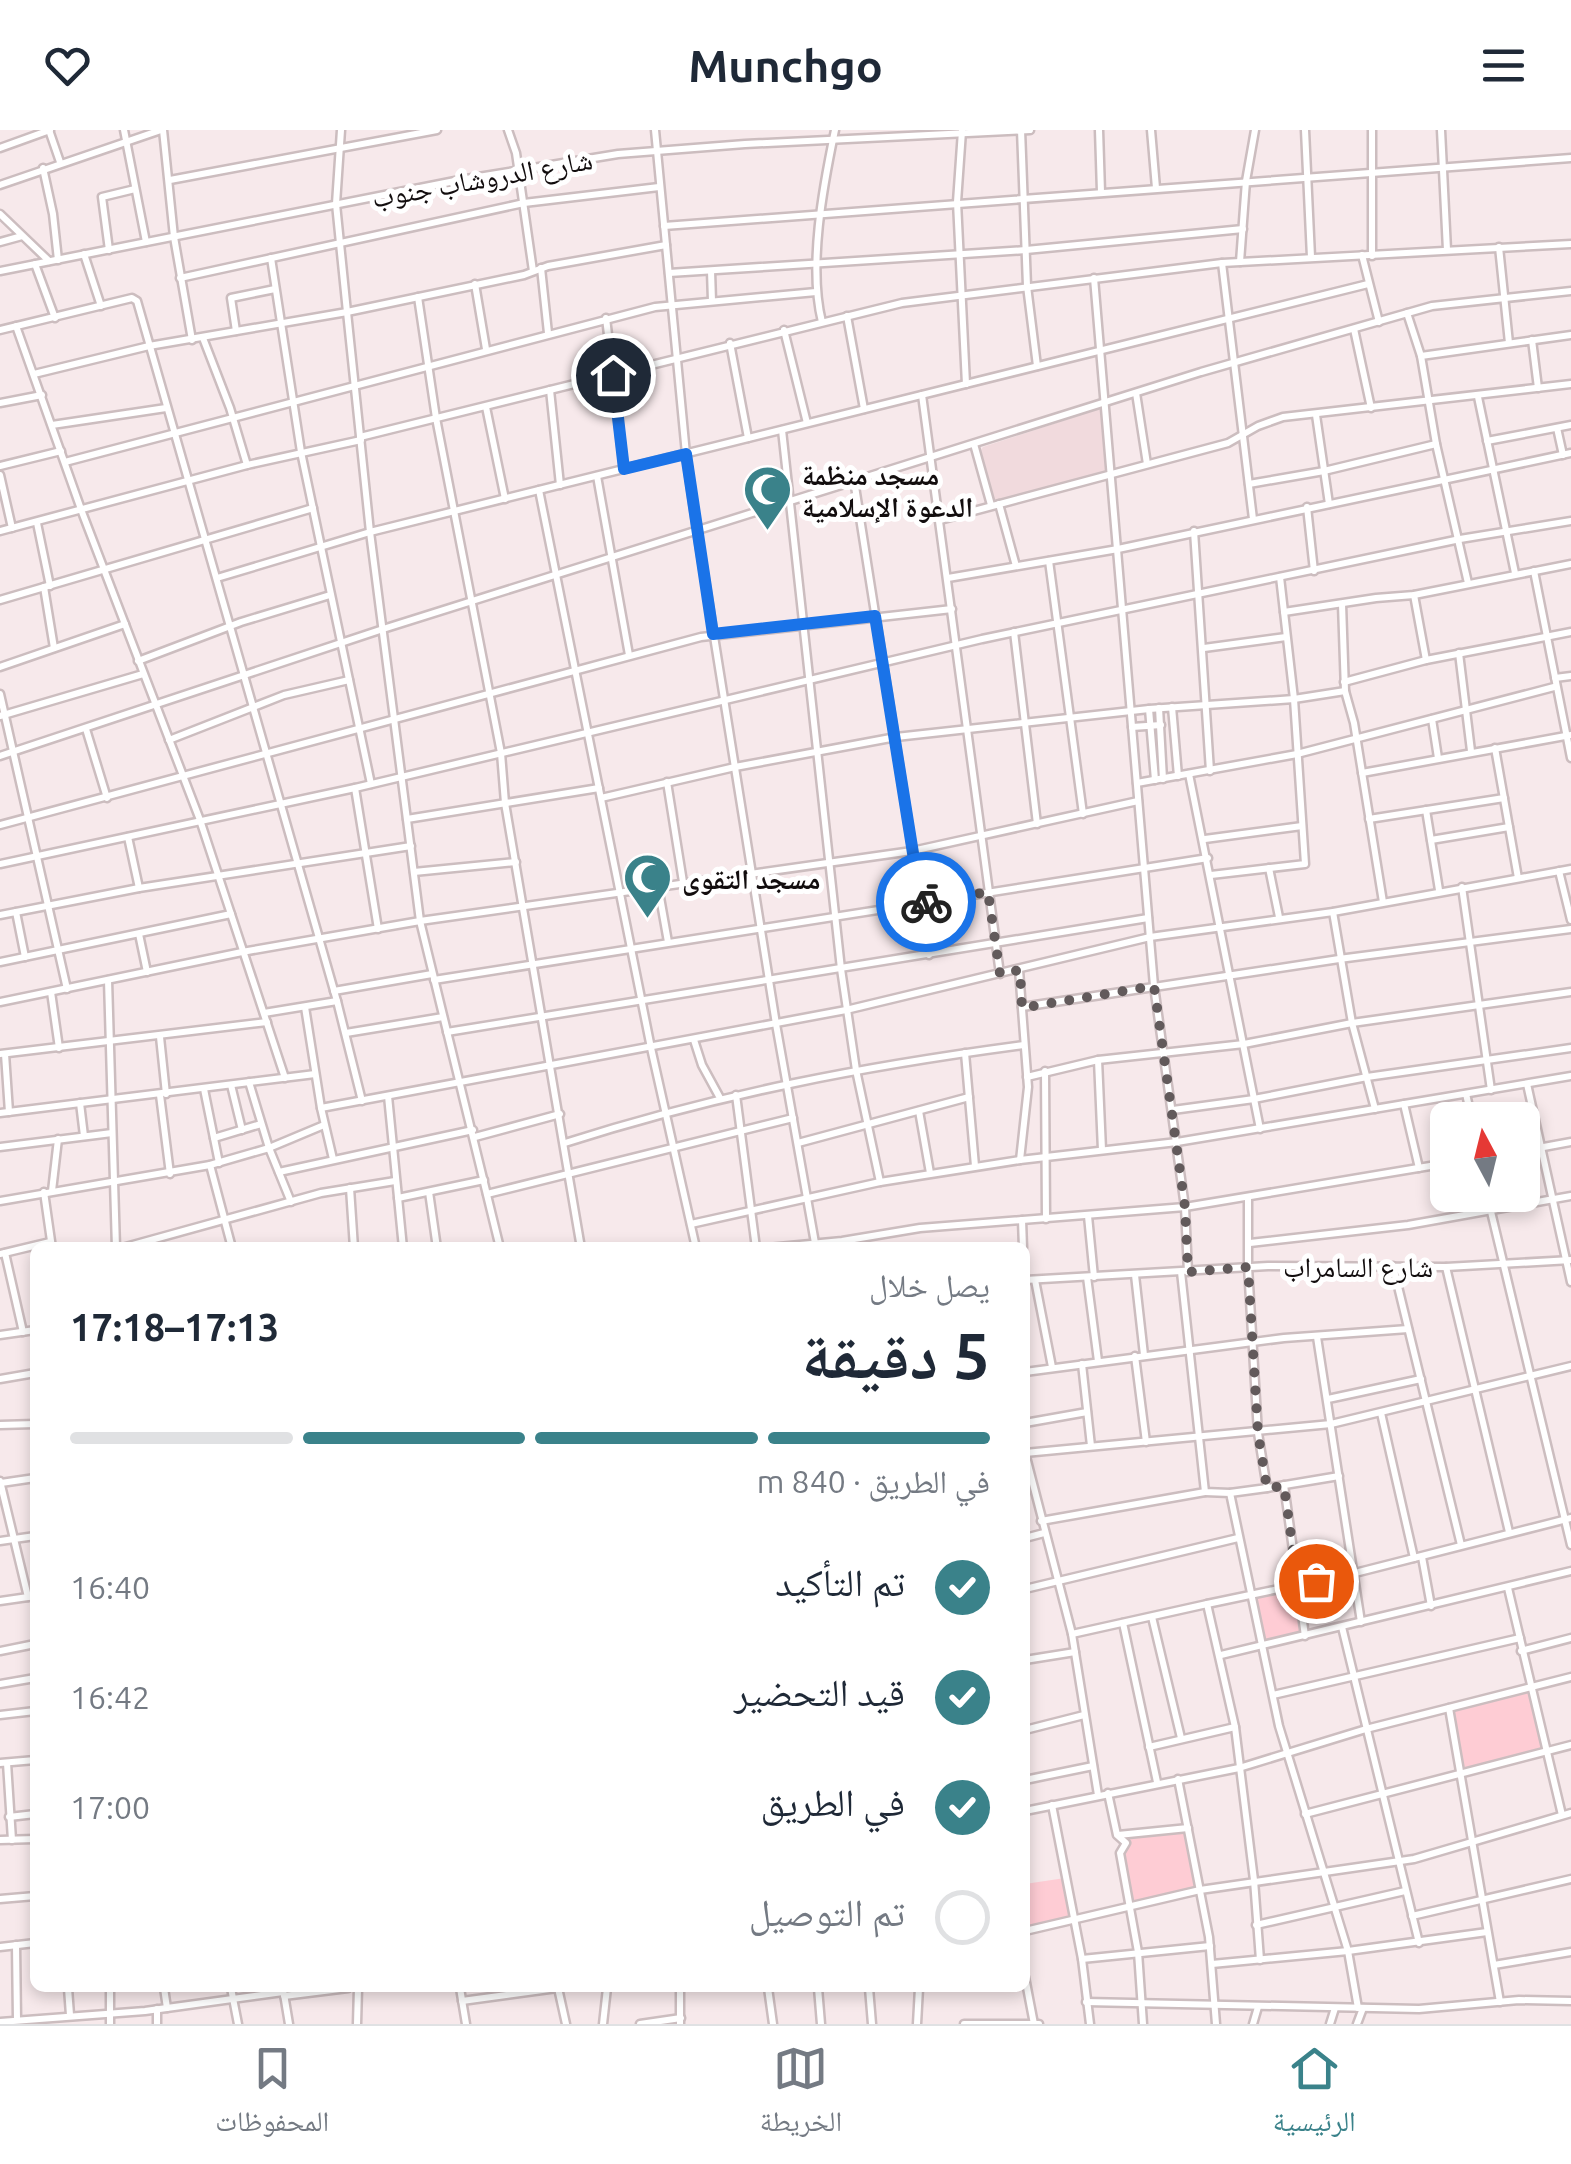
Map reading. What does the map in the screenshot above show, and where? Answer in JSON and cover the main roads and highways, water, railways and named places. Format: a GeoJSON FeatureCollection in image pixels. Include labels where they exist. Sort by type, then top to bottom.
{"type":"FeatureCollection","features":[{"type":"Feature","properties":{"kind":"place","name":"مسجد منظمة الدعوة الإسلامية"},"geometry":{"type":"Point","coordinates":[767,532]}},
{"type":"Feature","properties":{"kind":"place","name":"مسجد التقوى"},"geometry":{"type":"Point","coordinates":[647,920]}}]}
